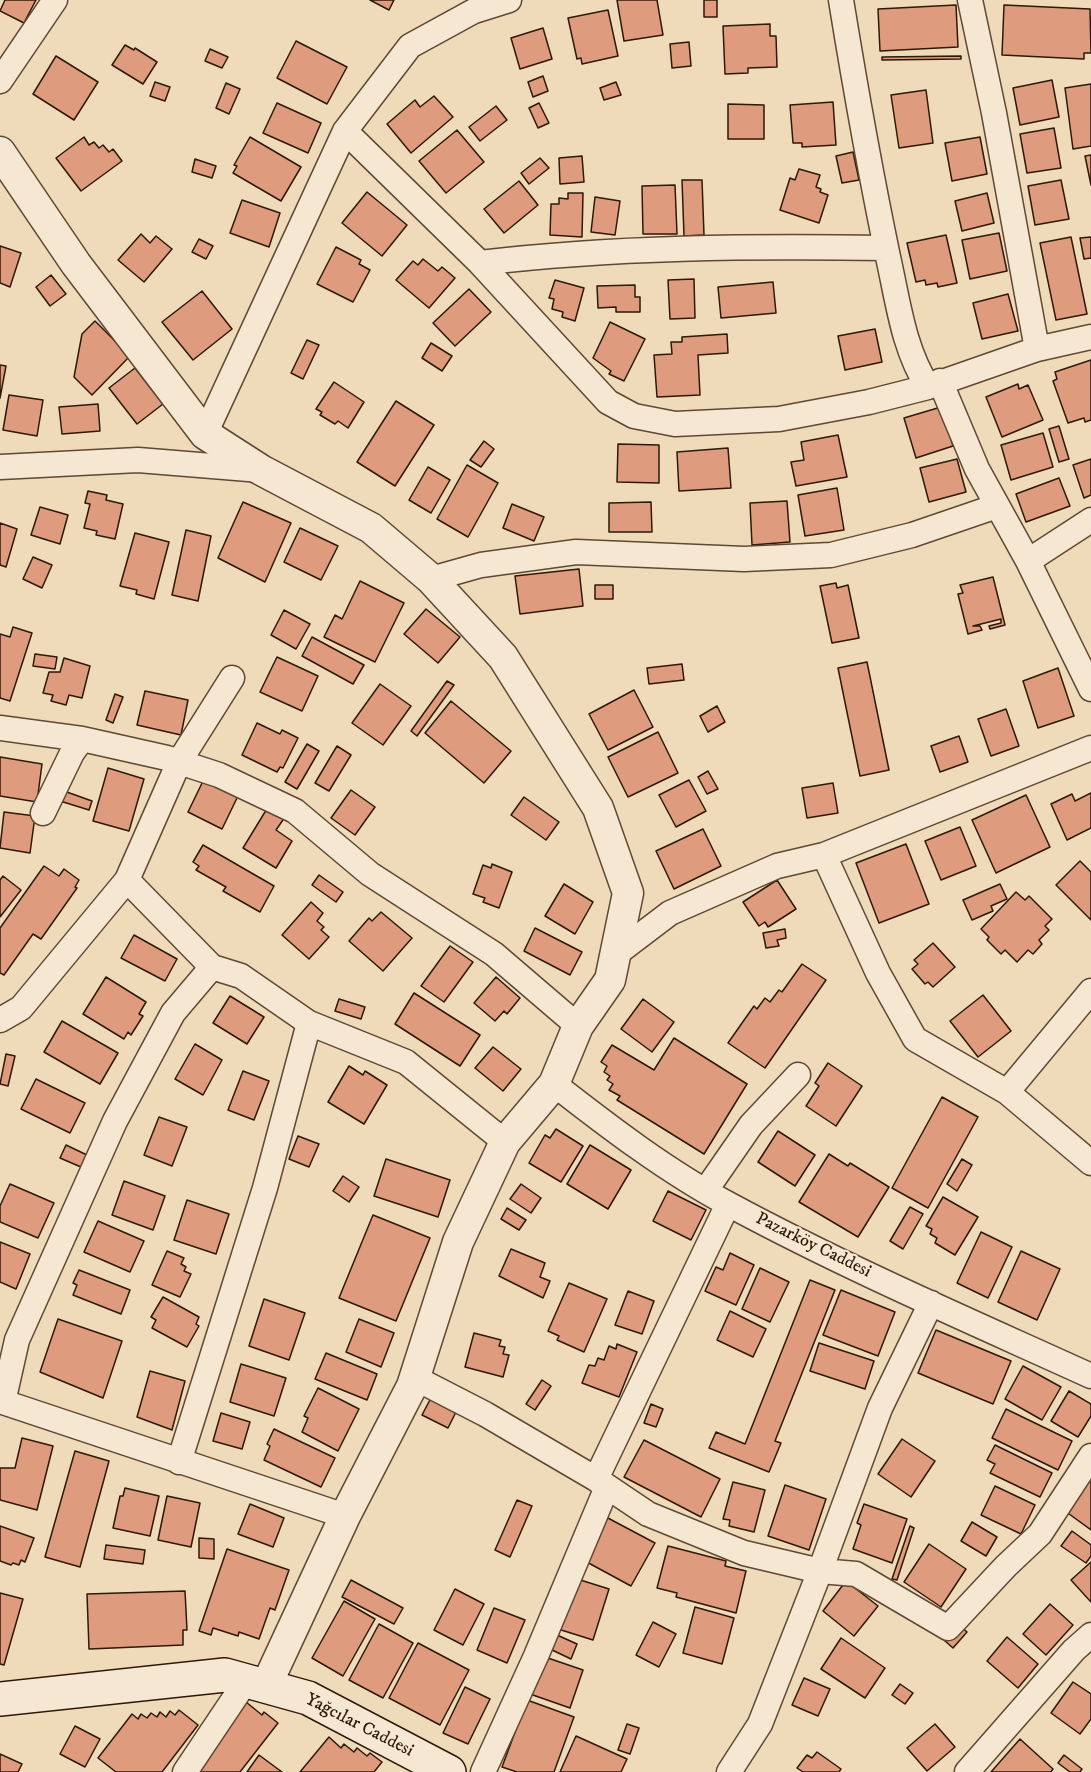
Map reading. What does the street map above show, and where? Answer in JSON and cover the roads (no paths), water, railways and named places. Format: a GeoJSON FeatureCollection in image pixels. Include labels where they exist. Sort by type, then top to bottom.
{"type":"FeatureCollection","features":[{"type":"Feature","properties":{"kind":"main road","name":"Yağcılar Caddesi"},"geometry":{"type":"LineString","coordinates":[[0,1699],[225,1675],[308,1698],[406,1763],[449,1772]]}},
{"type":"Feature","properties":{"kind":"street"},"geometry":{"type":"LineString","coordinates":[[0,81],[55,0]]}},
{"type":"Feature","properties":{"kind":"street"},"geometry":{"type":"LineString","coordinates":[[205,434],[345,131],[410,46],[467,5],[509,0]]}},
{"type":"Feature","properties":{"kind":"street"},"geometry":{"type":"LineString","coordinates":[[841,0],[865,148],[913,364],[934,384],[977,469],[1028,561],[1091,689]]}},
{"type":"Feature","properties":{"kind":"street"},"geometry":{"type":"LineString","coordinates":[[970,0],[994,113],[1037,349]]}},
{"type":"Feature","properties":{"kind":"street"},"geometry":{"type":"LineString","coordinates":[[345,131],[480,263],[608,402],[634,416],[675,424],[779,419],[869,402],[994,366],[1037,349],[1091,337]]}},
{"type":"Feature","properties":{"kind":"street"},"geometry":{"type":"LineString","coordinates":[[0,152],[76,264],[205,434],[261,470],[371,528],[431,579],[503,657],[598,807],[628,893],[610,980],[578,1026],[554,1084],[505,1142],[458,1242],[415,1378],[256,1683],[185,1772]]}},
{"type":"Feature","properties":{"kind":"street"},"geometry":{"type":"LineString","coordinates":[[480,263],[546,255],[775,247],[886,248]]}},
{"type":"Feature","properties":{"kind":"street"},"geometry":{"type":"LineString","coordinates":[[0,467],[138,460],[261,470]]}},
{"type":"Feature","properties":{"kind":"street"},"geometry":{"type":"LineString","coordinates":[[431,579],[481,565],[576,552],[744,558],[831,555],[912,535],[997,506]]}},
{"type":"Feature","properties":{"kind":"street"},"geometry":{"type":"LineString","coordinates":[[1028,561],[1091,520]]}},
{"type":"Feature","properties":{"kind":"street"},"geometry":{"type":"LineString","coordinates":[[0,1020],[21,1008],[127,880],[179,762],[232,678]]}},
{"type":"Feature","properties":{"kind":"street"},"geometry":{"type":"LineString","coordinates":[[0,728],[82,739],[179,762],[219,775],[295,811],[370,874],[494,954],[578,1026]]}},
{"type":"Feature","properties":{"kind":"street"},"geometry":{"type":"LineString","coordinates":[[43,813],[72,753],[82,739]]}},
{"type":"Feature","properties":{"kind":"street"},"geometry":{"type":"LineString","coordinates":[[616,954],[670,913],[777,866],[824,855],[1091,748]]}},
{"type":"Feature","properties":{"kind":"street"},"geometry":{"type":"LineString","coordinates":[[824,855],[878,973],[915,1039],[1007,1092],[1091,1163]]}},
{"type":"Feature","properties":{"kind":"street"},"geometry":{"type":"LineString","coordinates":[[127,880],[212,967],[241,976],[309,1023],[406,1062],[505,1142]]}},
{"type":"Feature","properties":{"kind":"street"},"geometry":{"type":"LineString","coordinates":[[212,967],[173,1013],[115,1121],[17,1340],[3,1402],[345,1516]]}},
{"type":"Feature","properties":{"kind":"street"},"geometry":{"type":"LineString","coordinates":[[1007,1092],[1091,991]]}},
{"type":"Feature","properties":{"kind":"street"},"geometry":{"type":"LineString","coordinates":[[179,1462],[265,1188],[309,1023]]}},
{"type":"Feature","properties":{"kind":"street"},"geometry":{"type":"LineString","coordinates":[[706,1190],[751,1125],[798,1075]]}},
{"type":"Feature","properties":{"kind":"street","name":"Pazarköy Caddesi"},"geometry":{"type":"LineString","coordinates":[[554,1084],[615,1132],[728,1204],[931,1304],[1091,1376]]}},
{"type":"Feature","properties":{"kind":"street"},"geometry":{"type":"LineString","coordinates":[[483,1772],[536,1656],[601,1483],[728,1204]]}},
{"type":"Feature","properties":{"kind":"street"},"geometry":{"type":"LineString","coordinates":[[729,1772],[760,1724],[880,1408],[931,1304]]}},
{"type":"Feature","properties":{"kind":"street"},"geometry":{"type":"LineString","coordinates":[[415,1378],[485,1414],[601,1483],[648,1514],[734,1549],[820,1571],[856,1574],[948,1628],[1006,1566],[1040,1534],[1091,1455]]}},
{"type":"Feature","properties":{"kind":"street"},"geometry":{"type":"LineString","coordinates":[[967,1772],[1085,1649]]}}]}
